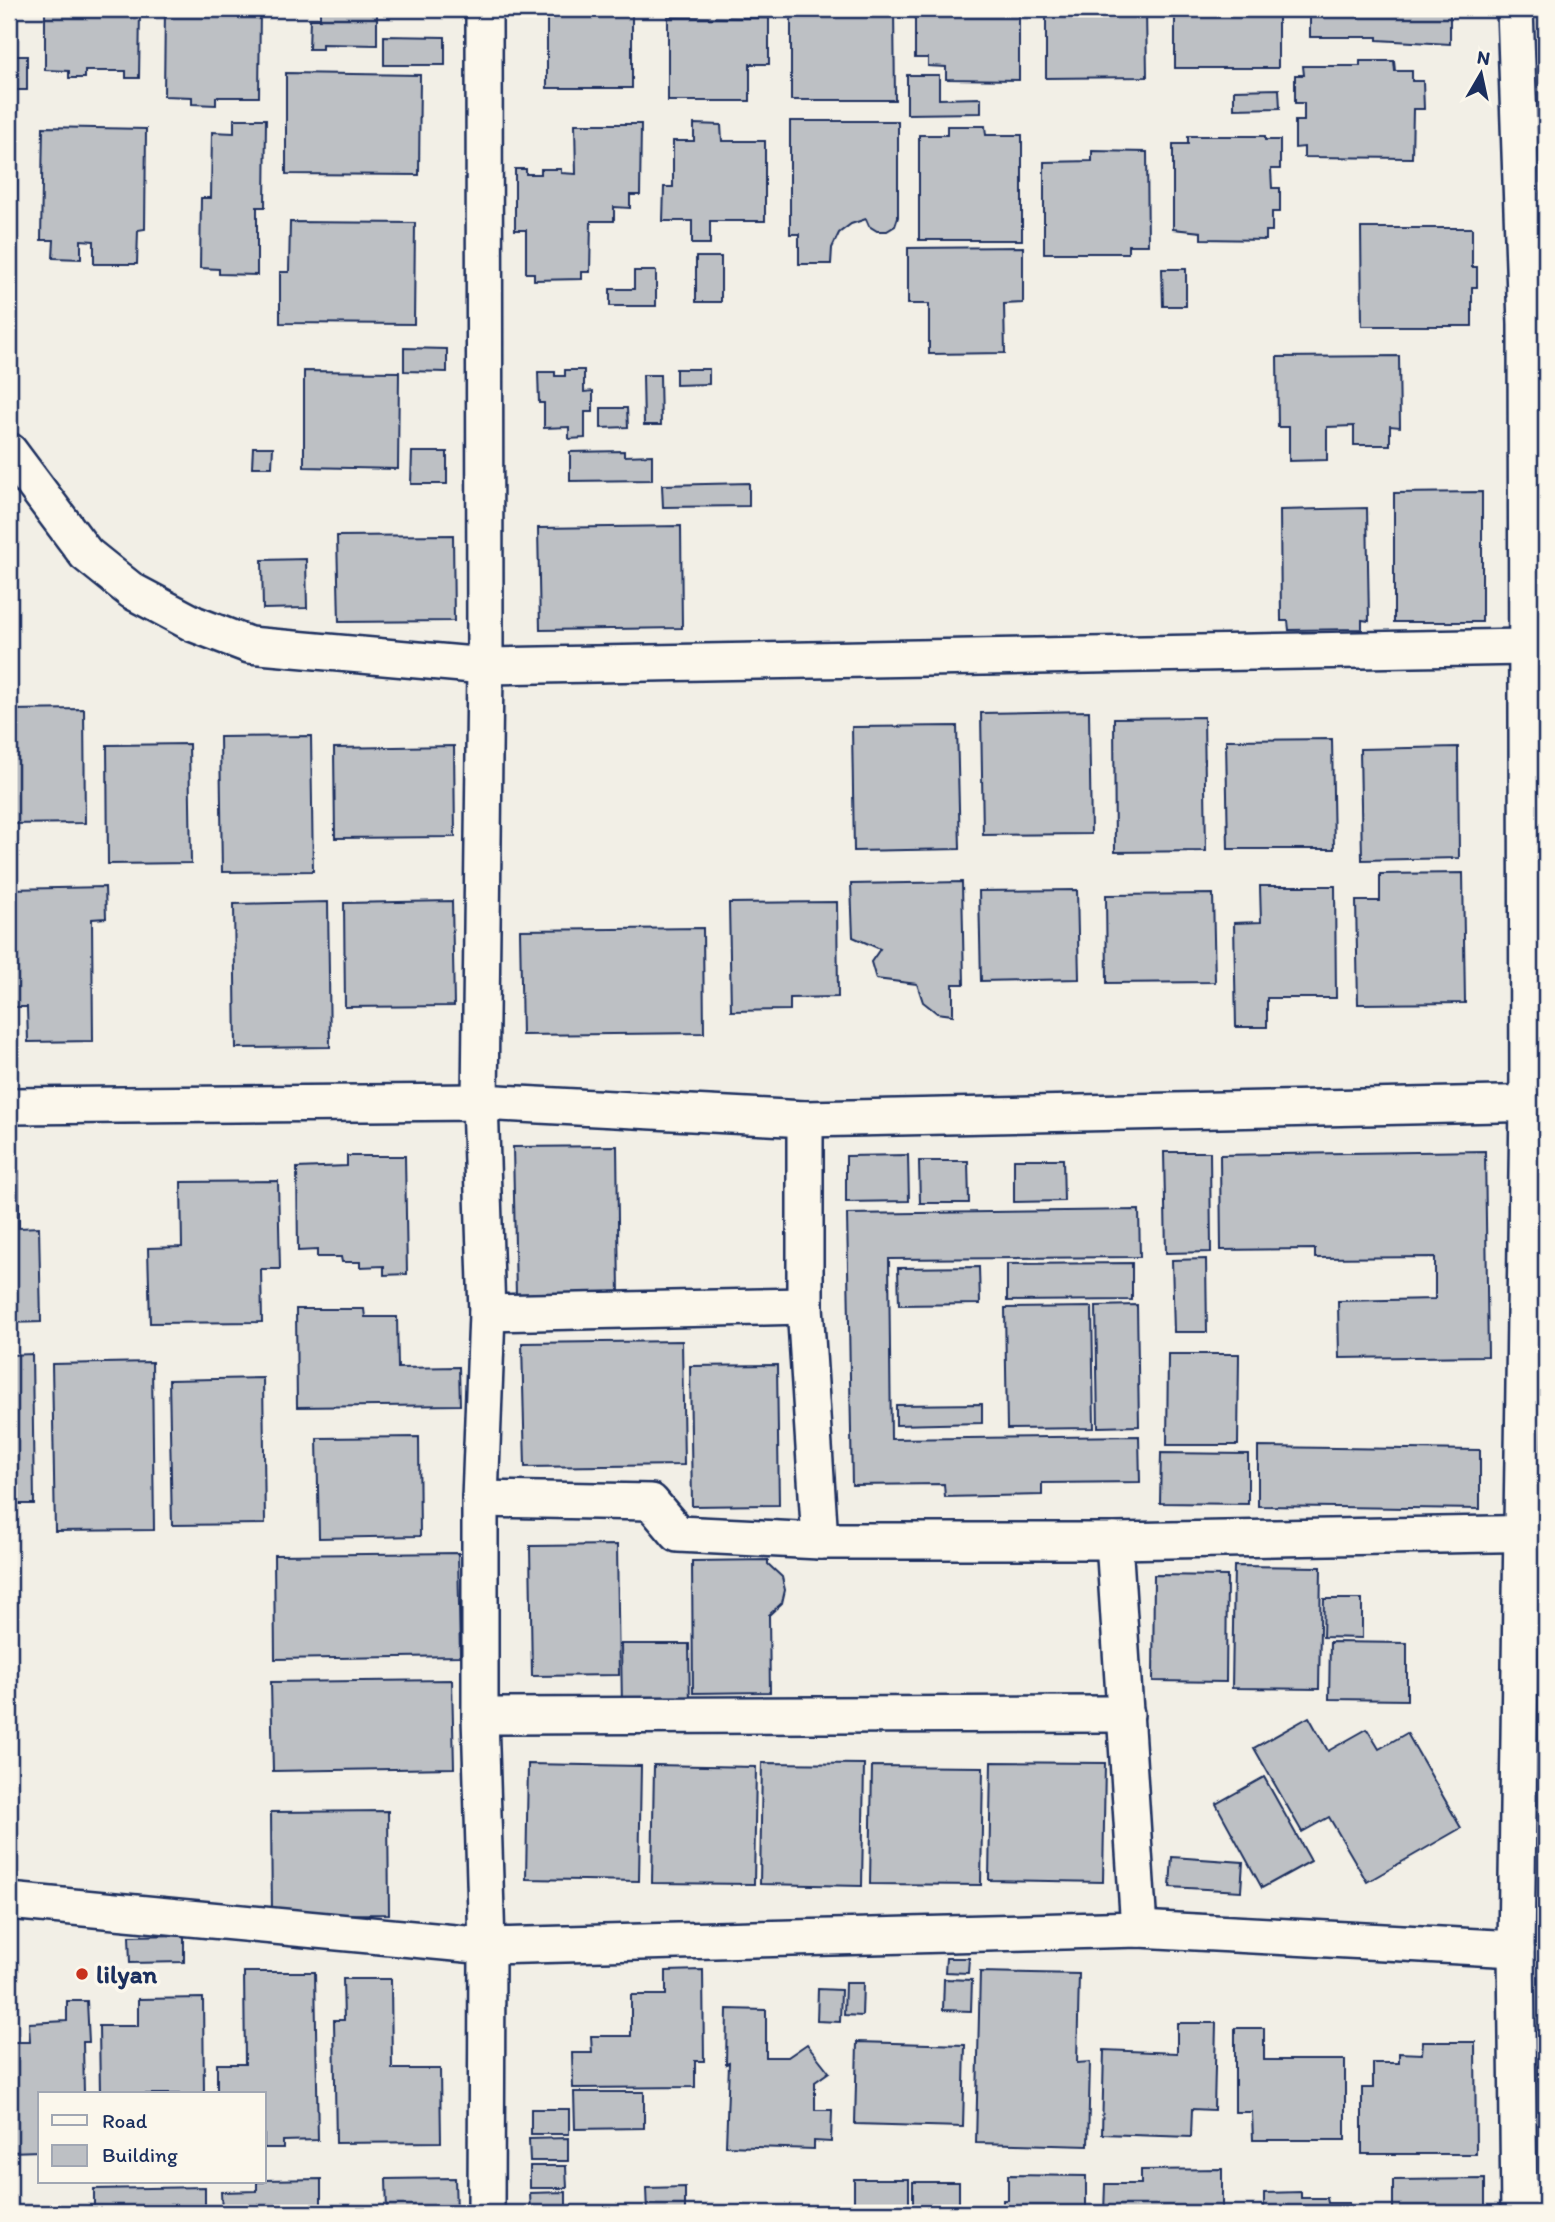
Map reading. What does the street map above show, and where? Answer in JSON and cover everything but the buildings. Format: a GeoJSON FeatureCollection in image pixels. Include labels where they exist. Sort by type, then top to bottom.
{"type":"FeatureCollection","features":[{"type":"Feature","properties":{"kind":"street"},"geometry":{"type":"LineString","coordinates":[[484,9],[485,666],[480,1102],[486,1313],[480,1499],[480,1716],[486,1946],[486,2213]]}},
{"type":"Feature","properties":{"kind":"street"},"geometry":{"type":"LineString","coordinates":[[1515,9],[1536,324],[1526,647],[1537,1102],[1534,1533],[1516,1949],[1519,2213]]}},
{"type":"Feature","properties":{"kind":"street"},"geometry":{"type":"LineString","coordinates":[[9,451],[86,554],[132,591],[194,624],[249,645],[485,666],[1526,647]]}},
{"type":"Feature","properties":{"kind":"street"},"geometry":{"type":"LineString","coordinates":[[9,1106],[480,1102],[805,1119],[1537,1102]]}},
{"type":"Feature","properties":{"kind":"street"},"geometry":{"type":"LineString","coordinates":[[805,1119],[805,1306],[820,1541]]}},
{"type":"Feature","properties":{"kind":"street"},"geometry":{"type":"LineString","coordinates":[[486,1313],[805,1306]]}},
{"type":"Feature","properties":{"kind":"street"},"geometry":{"type":"LineString","coordinates":[[480,1499],[651,1503],[678,1534],[820,1541],[1114,1541],[1534,1533]]}},
{"type":"Feature","properties":{"kind":"street"},"geometry":{"type":"LineString","coordinates":[[1114,1541],[1139,1929]]}},
{"type":"Feature","properties":{"kind":"street"},"geometry":{"type":"LineString","coordinates":[[480,1716],[1126,1714]]}},
{"type":"Feature","properties":{"kind":"street"},"geometry":{"type":"LineString","coordinates":[[9,1901],[486,1946],[1139,1929],[1516,1949]]}},
{"type":"Feature","properties":{"kind":"place","name":"lilyan"},"geometry":{"type":"Point","coordinates":[82,1974]}}]}
